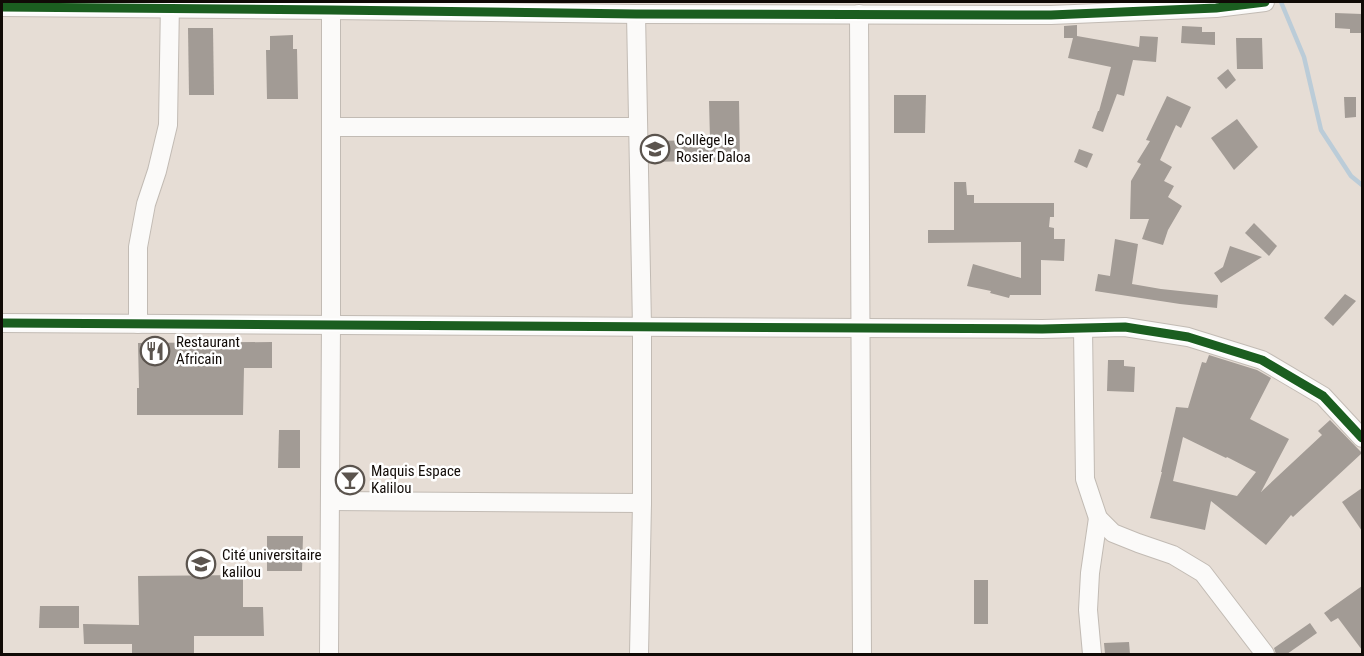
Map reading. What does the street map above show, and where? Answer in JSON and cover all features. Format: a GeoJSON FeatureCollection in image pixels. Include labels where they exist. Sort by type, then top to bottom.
{"type":"FeatureCollection","features":[{"type":"Feature","properties":{"kind":"street"},"geometry":{"type":"LineString","coordinates":[[2,7],[331,6],[636,14],[1051,15],[1216,8],[1265,2]]}},
{"type":"Feature","properties":{"kind":"street"},"geometry":{"type":"LineString","coordinates":[[138,324],[138,247],[146,204],[168,125],[170,5]]}},
{"type":"Feature","properties":{"kind":"street"},"geometry":{"type":"LineString","coordinates":[[329,654],[331,6]]}},
{"type":"Feature","properties":{"kind":"street"},"geometry":{"type":"LineString","coordinates":[[636,14],[642,327],[639,654]]}},
{"type":"Feature","properties":{"kind":"street"},"geometry":{"type":"LineString","coordinates":[[860,14],[862,654]]}},
{"type":"Feature","properties":{"kind":"street"},"geometry":{"type":"LineString","coordinates":[[331,126],[638,127]]}},
{"type":"Feature","properties":{"kind":"street"},"geometry":{"type":"LineString","coordinates":[[2,323],[1031,329],[1125,327],[1188,337],[1262,360],[1323,396],[1362,438]]}},
{"type":"Feature","properties":{"kind":"street"},"geometry":{"type":"LineString","coordinates":[[1083,328],[1085,479],[1098,518],[1113,533],[1173,555],[1203,573],[1265,654]]}},
{"type":"Feature","properties":{"kind":"street"},"geometry":{"type":"LineString","coordinates":[[330,501],[642,503]]}},
{"type":"Feature","properties":{"kind":"street"},"geometry":{"type":"LineString","coordinates":[[1092,654],[1088,610],[1090,573],[1098,518]]}},
{"type":"Feature","properties":{"kind":"building"},"geometry":{"type":"Polygon","coordinates":[[[1335,13],[1362,14],[1362,33],[1350,33],[1350,29],[1335,28],[1335,13]]]}},
{"type":"Feature","properties":{"kind":"building"},"geometry":{"type":"Polygon","coordinates":[[[1077,25],[1077,36],[1139,47],[1140,36],[1158,37],[1156,62],[1133,60],[1124,96],[1117,94],[1103,132],[1092,128],[1111,67],[1068,58],[1073,38],[1064,38],[1064,26],[1077,25]]]}},
{"type":"Feature","properties":{"kind":"building"},"geometry":{"type":"Polygon","coordinates":[[[1182,26],[1202,27],[1202,32],[1215,32],[1215,45],[1181,43],[1182,26]]]}},
{"type":"Feature","properties":{"kind":"building"},"geometry":{"type":"Polygon","coordinates":[[[188,28],[213,28],[214,95],[189,95],[188,28]]]}},
{"type":"Feature","properties":{"kind":"building"},"geometry":{"type":"Polygon","coordinates":[[[293,35],[293,49],[297,49],[298,99],[267,99],[266,50],[270,50],[270,36],[293,35]]]}},
{"type":"Feature","properties":{"kind":"building"},"geometry":{"type":"Polygon","coordinates":[[[1236,38],[1262,38],[1263,69],[1237,69],[1236,38]]]}},
{"type":"Feature","properties":{"kind":"building"},"geometry":{"type":"Polygon","coordinates":[[[1228,69],[1236,80],[1226,89],[1217,78],[1228,69]]]}},
{"type":"Feature","properties":{"kind":"building"},"geometry":{"type":"Polygon","coordinates":[[[894,95],[926,95],[925,133],[894,133],[894,95]]]}},
{"type":"Feature","properties":{"kind":"building"},"geometry":{"type":"Polygon","coordinates":[[[1167,96],[1191,107],[1181,128],[1176,125],[1160,160],[1172,167],[1164,181],[1174,186],[1168,197],[1182,206],[1168,230],[1163,245],[1142,239],[1149,219],[1130,219],[1131,181],[1141,164],[1137,162],[1150,141],[1146,140],[1167,96]]]}},
{"type":"Feature","properties":{"kind":"building"},"geometry":{"type":"Polygon","coordinates":[[[1344,97],[1356,97],[1356,117],[1345,118],[1344,97]]]}},
{"type":"Feature","properties":{"kind":"building"},"geometry":{"type":"Polygon","coordinates":[[[709,101],[739,101],[740,160],[650,162],[650,141],[710,140],[709,101]]]}},
{"type":"Feature","properties":{"kind":"building"},"geometry":{"type":"Polygon","coordinates":[[[1237,119],[1258,147],[1234,170],[1211,138],[1237,119]]]}},
{"type":"Feature","properties":{"kind":"building"},"geometry":{"type":"Polygon","coordinates":[[[1079,149],[1093,154],[1087,168],[1074,162],[1079,149]]]}},
{"type":"Feature","properties":{"kind":"building"},"geometry":{"type":"Polygon","coordinates":[[[954,182],[966,182],[967,195],[974,195],[974,203],[1054,203],[1054,217],[1050,217],[1049,227],[1054,228],[1054,239],[1065,239],[1064,261],[1041,260],[1041,295],[1010,295],[1009,298],[967,286],[973,264],[1021,278],[1021,242],[928,243],[928,230],[954,230],[954,182]]]}},
{"type":"Feature","properties":{"kind":"building"},"geometry":{"type":"Polygon","coordinates":[[[1254,223],[1277,246],[1269,256],[1245,233],[1254,223]]]}},
{"type":"Feature","properties":{"kind":"building"},"geometry":{"type":"Polygon","coordinates":[[[1115,239],[1138,244],[1132,284],[1218,295],[1217,308],[1095,291],[1098,274],[1110,276],[1115,239]]]}},
{"type":"Feature","properties":{"kind":"building"},"geometry":{"type":"Polygon","coordinates":[[[1230,246],[1262,257],[1221,283],[1214,273],[1223,267],[1230,246]]]}},
{"type":"Feature","properties":{"kind":"building"},"geometry":{"type":"Polygon","coordinates":[[[1345,294],[1356,301],[1333,326],[1324,318],[1345,294]]]}},
{"type":"Feature","properties":{"kind":"building"},"geometry":{"type":"Polygon","coordinates":[[[272,342],[272,368],[244,368],[243,415],[137,415],[138,343],[272,342]]]}},
{"type":"Feature","properties":{"kind":"building"},"geometry":{"type":"Polygon","coordinates":[[[1209,355],[1257,370],[1271,378],[1250,419],[1289,439],[1261,492],[1322,435],[1318,431],[1330,420],[1362,453],[1293,517],[1291,515],[1266,545],[1211,501],[1205,530],[1150,518],[1176,407],[1188,408],[1202,362],[1206,363],[1209,355]],[[1183,437],[1173,481],[1237,496],[1256,472],[1183,437]]]}},
{"type":"Feature","properties":{"kind":"building"},"geometry":{"type":"Polygon","coordinates":[[[1108,360],[1124,360],[1124,366],[1135,367],[1134,392],[1107,391],[1108,360]]]}},
{"type":"Feature","properties":{"kind":"building"},"geometry":{"type":"Polygon","coordinates":[[[279,430],[300,430],[300,468],[278,468],[279,430]]]}},
{"type":"Feature","properties":{"kind":"building"},"geometry":{"type":"Polygon","coordinates":[[[1362,488],[1362,531],[1342,502],[1362,488]]]}},
{"type":"Feature","properties":{"kind":"building"},"geometry":{"type":"Polygon","coordinates":[[[267,536],[303,536],[302,571],[267,571],[267,536]]]}},
{"type":"Feature","properties":{"kind":"building"},"geometry":{"type":"Polygon","coordinates":[[[243,575],[243,607],[263,607],[264,636],[194,636],[194,654],[132,654],[132,644],[84,644],[83,624],[139,625],[138,576],[243,575]]]}},
{"type":"Feature","properties":{"kind":"building"},"geometry":{"type":"Polygon","coordinates":[[[974,580],[988,580],[988,624],[974,624],[974,580]]]}},
{"type":"Feature","properties":{"kind":"building"},"geometry":{"type":"Polygon","coordinates":[[[1362,586],[1362,650],[1338,618],[1331,622],[1324,613],[1362,586]]]}},
{"type":"Feature","properties":{"kind":"building"},"geometry":{"type":"Polygon","coordinates":[[[40,606],[79,606],[79,628],[39,628],[40,606]]]}},
{"type":"Feature","properties":{"kind":"building"},"geometry":{"type":"Polygon","coordinates":[[[1310,623],[1317,633],[1287,654],[1276,654],[1274,648],[1310,623]]]}},
{"type":"Feature","properties":{"kind":"building"},"geometry":{"type":"Polygon","coordinates":[[[1129,642],[1130,654],[1105,654],[1104,643],[1129,642]]]}},
{"type":"Feature","properties":{"kind":"waterway"},"geometry":{"type":"LineString","coordinates":[[1281,2],[1304,57],[1321,130],[1351,176],[1362,185]]}},
{"type":"Feature","properties":{"kind":"cycle path"},"geometry":{"type":"LineString","coordinates":[[2,7],[636,14],[1051,15],[1216,8],[1265,2]]}},
{"type":"Feature","properties":{"kind":"cycle path"},"geometry":{"type":"LineString","coordinates":[[2,323],[1042,329],[1125,327],[1188,337],[1262,360],[1323,396],[1362,438]]}},
{"type":"Feature","properties":{"kind":"place","name":"Collège le Rosier Daloa"},"geometry":{"type":"Point","coordinates":[655,149]}},
{"type":"Feature","properties":{"kind":"place","name":"Restaurant Africain"},"geometry":{"type":"Point","coordinates":[155,351]}},
{"type":"Feature","properties":{"kind":"place","name":"Maquis Espace Kalilou"},"geometry":{"type":"Point","coordinates":[350,480]}},
{"type":"Feature","properties":{"kind":"place","name":"Cité universitaire kalilou"},"geometry":{"type":"Point","coordinates":[201,564]}}]}
